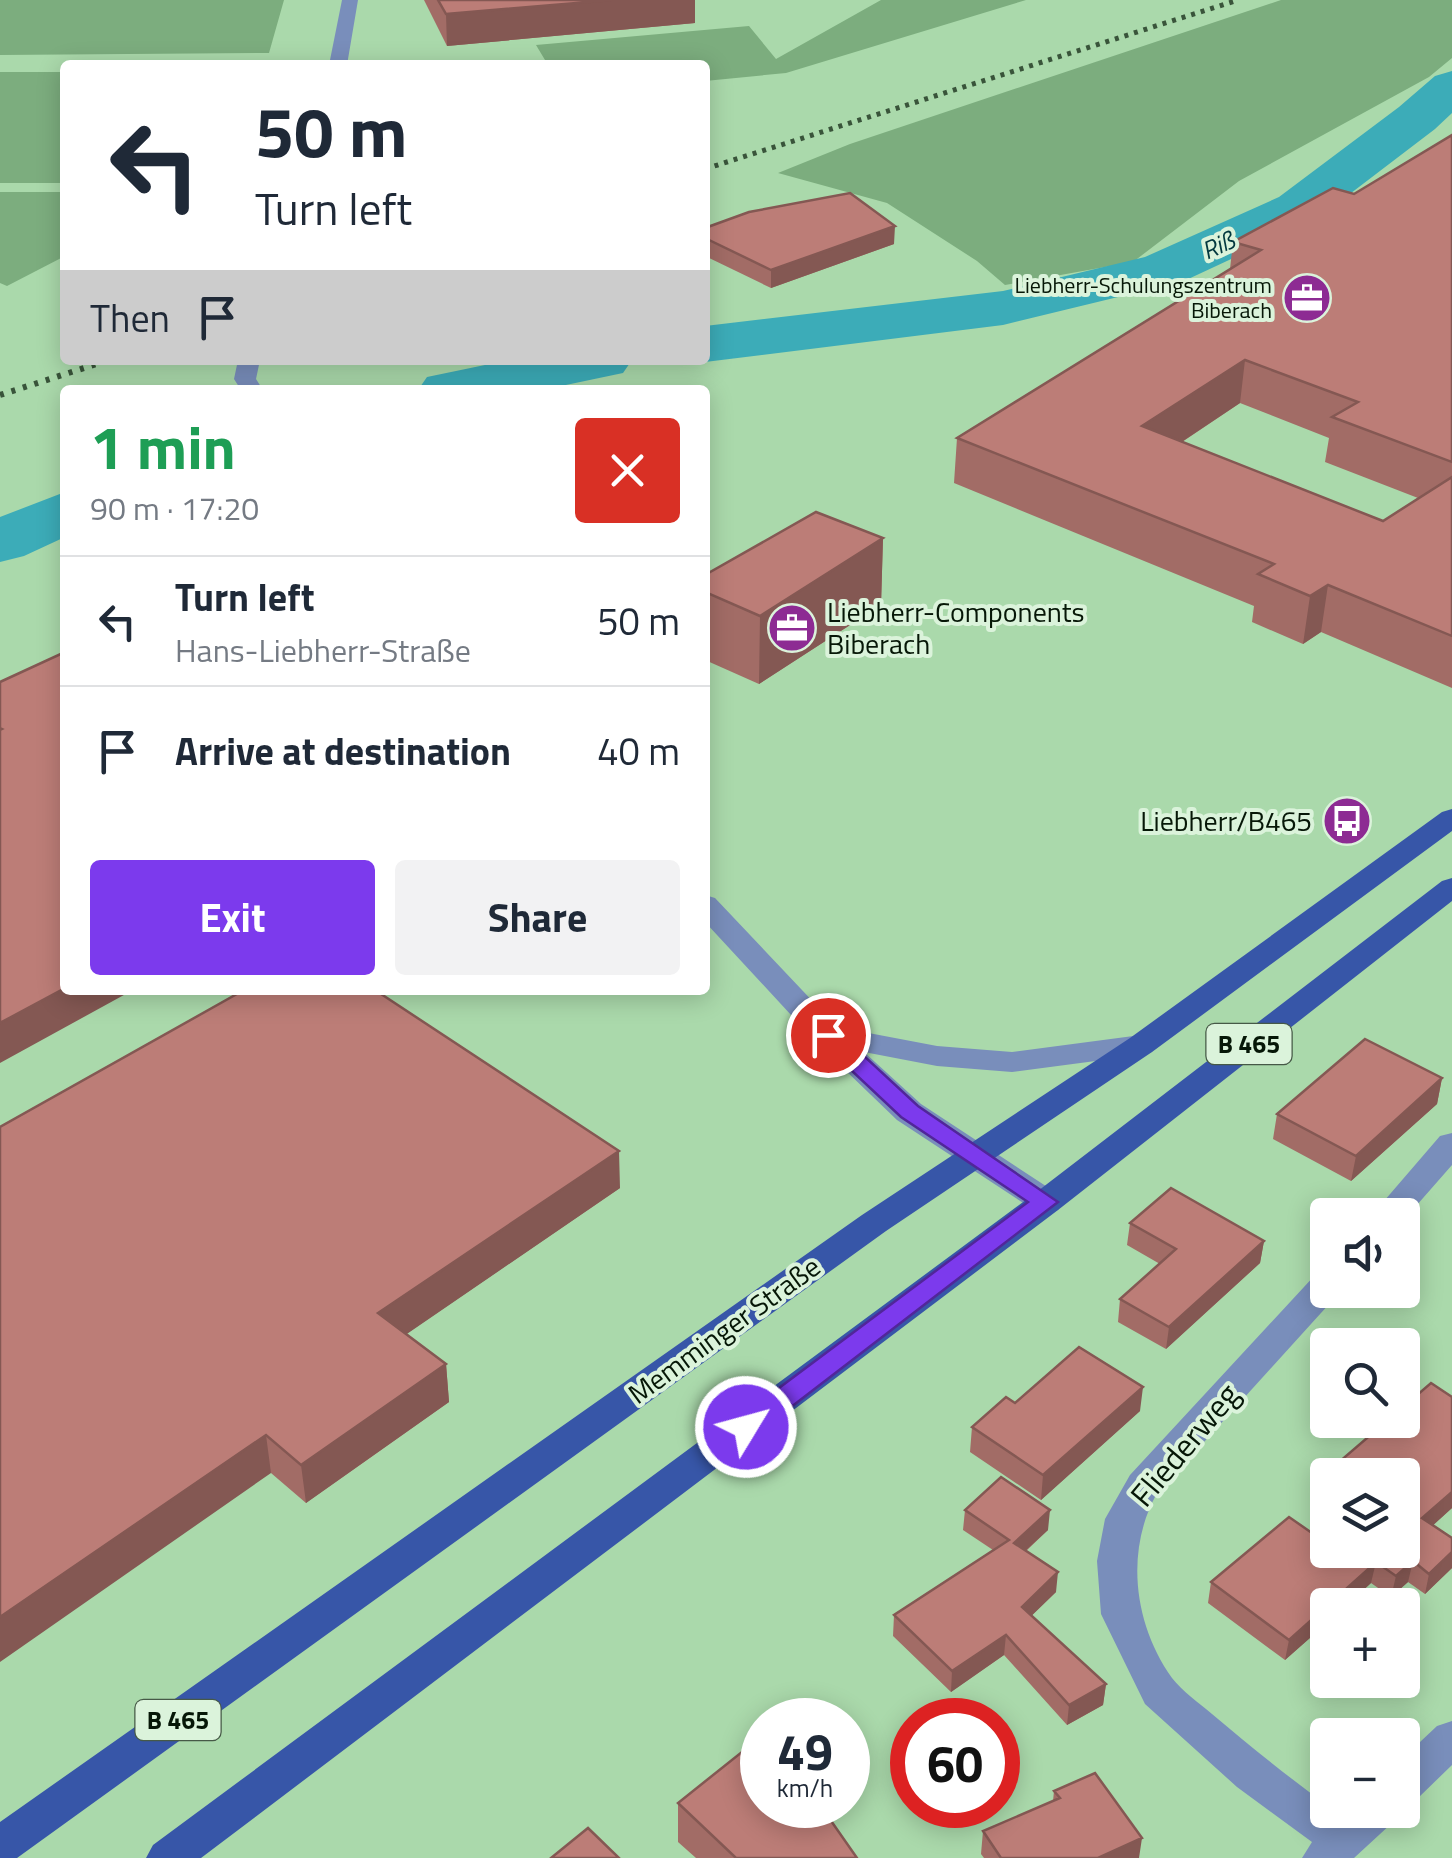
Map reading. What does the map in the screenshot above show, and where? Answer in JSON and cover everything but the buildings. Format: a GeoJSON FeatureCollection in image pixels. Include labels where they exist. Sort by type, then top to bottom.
{"type":"FeatureCollection","features":[{"type":"Feature","properties":{"kind":"main road","name":"Memminger Straße"},"geometry":{"type":"LineString","coordinates":[[0,1846],[874,1223],[1141,1045],[1452,818]]}},
{"type":"Feature","properties":{"kind":"main road","name":"B 465"},"geometry":{"type":"LineString","coordinates":[[168,1858],[1046,1202],[1452,887]]}},
{"type":"Feature","properties":{"kind":"street"},"geometry":{"type":"LineString","coordinates":[[339,60],[350,0]]}},
{"type":"Feature","properties":{"kind":"street"},"geometry":{"type":"LineString","coordinates":[[710,909],[828,1035],[910,1112],[1046,1202]]}},
{"type":"Feature","properties":{"kind":"street"},"geometry":{"type":"LineString","coordinates":[[828,1035],[937,1056],[1012,1062],[1141,1045]]}},
{"type":"Feature","properties":{"kind":"street"},"geometry":{"type":"LineString","coordinates":[[1403,1198],[1452,1144]]}},
{"type":"Feature","properties":{"kind":"street","name":"Fliederweg"},"geometry":{"type":"LineString","coordinates":[[1310,1303],[1143,1485],[1124,1519],[1117,1561],[1121,1614],[1159,1692],[1334,1849]]}},
{"type":"Feature","properties":{"kind":"street"},"geometry":{"type":"LineString","coordinates":[[1420,1769],[1452,1738]]}},
{"type":"Feature","properties":{"kind":"street"},"geometry":{"type":"LineString","coordinates":[[1334,1849],[1357,1828]]}},
{"type":"Feature","properties":{"kind":"green space"},"geometry":{"type":"Polygon","coordinates":[[[0,0],[284,0],[269,53],[0,55],[0,0]]]}},
{"type":"Feature","properties":{"kind":"green space"},"geometry":{"type":"Polygon","coordinates":[[[881,0],[1026,0],[786,73],[710,81],[710,60],[545,60],[536,45],[749,26],[776,59],[881,0]]]}},
{"type":"Feature","properties":{"kind":"green space"},"geometry":{"type":"Polygon","coordinates":[[[1281,0],[1452,0],[1452,58],[1429,77],[1239,181],[1133,262],[1005,285],[977,261],[887,203],[778,173],[850,144],[1281,0]]]}},
{"type":"Feature","properties":{"kind":"green space"},"geometry":{"type":"Polygon","coordinates":[[[0,72],[60,72],[60,183],[0,183],[0,72]]]}},
{"type":"Feature","properties":{"kind":"green space"},"geometry":{"type":"Polygon","coordinates":[[[0,192],[60,192],[60,259],[7,286],[0,283],[0,192]]]}},
{"type":"Feature","properties":{"kind":"waterway","name":"Riß"},"geometry":{"type":"LineString","coordinates":[[710,343],[1003,308],[1164,269],[1298,208],[1417,118],[1452,86]]}},
{"type":"Feature","properties":{"kind":"waterway","name":"Riß"},"geometry":{"type":"LineString","coordinates":[[474,385],[576,365]]}},
{"type":"Feature","properties":{"kind":"waterway","name":"Riß"},"geometry":{"type":"LineString","coordinates":[[0,542],[60,514]]}},
{"type":"Feature","properties":{"kind":"railway"},"geometry":{"type":"LineString","coordinates":[[710,167],[1238,0]]}},
{"type":"Feature","properties":{"kind":"railway"},"geometry":{"type":"LineString","coordinates":[[0,395],[93,365]]}},
{"type":"Feature","properties":{"kind":"place","name":"Liebherr-Schulungszentrum Biberach"},"geometry":{"type":"Point","coordinates":[1307,298]}},
{"type":"Feature","properties":{"kind":"place","name":"Liebherr-Components Biberach"},"geometry":{"type":"Point","coordinates":[792,628]}},
{"type":"Feature","properties":{"kind":"place","name":"Liebherr/B465"},"geometry":{"type":"Point","coordinates":[1347,821]}},
{"type":"Feature","properties":{"kind":"route"},"geometry":{"type":"LineString","coordinates":[[746,1427],[1046,1202],[910,1112],[828,1035]]}}]}
